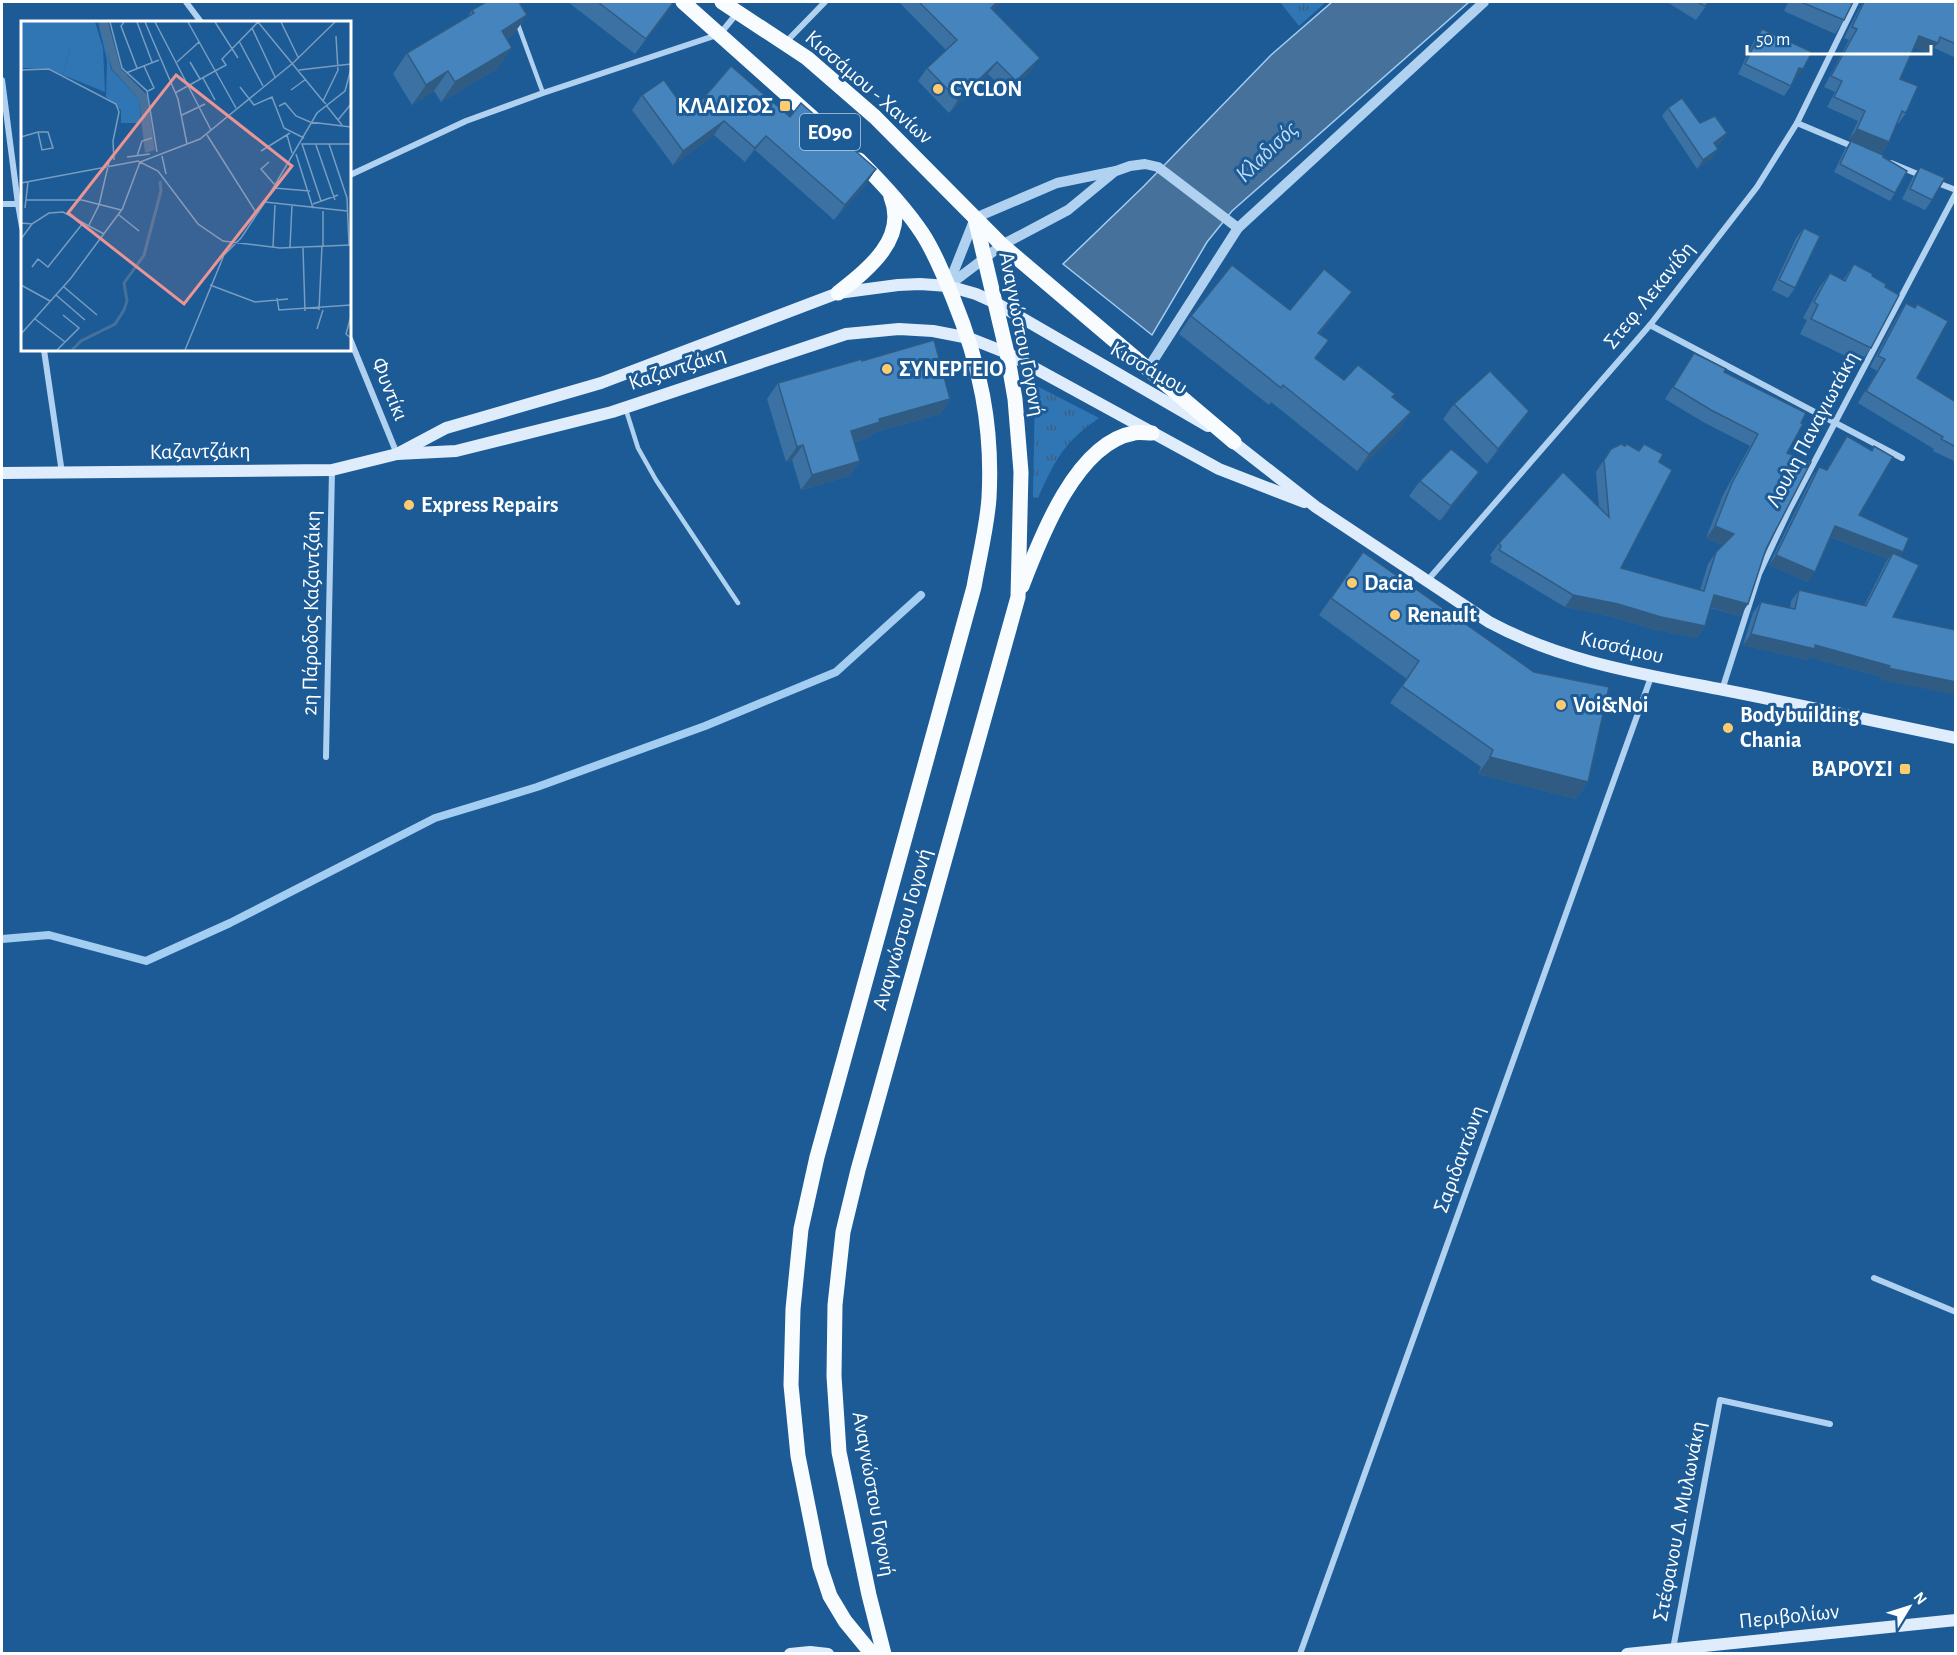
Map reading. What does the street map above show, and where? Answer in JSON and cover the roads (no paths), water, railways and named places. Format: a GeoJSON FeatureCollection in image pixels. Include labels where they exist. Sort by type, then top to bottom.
{"type":"FeatureCollection","features":[{"type":"Feature","properties":{"kind":"main road","name":"ΕΟ90"},"geometry":{"type":"LineString","coordinates":[[683,2],[825,128]]}},
{"type":"Feature","properties":{"kind":"main road","name":"Κισσάμου - Χανίων"},"geometry":{"type":"LineString","coordinates":[[722,2],[807,58],[875,117],[975,218]]}},
{"type":"Feature","properties":{"kind":"main road","name":"ΕΟ90"},"geometry":{"type":"LineString","coordinates":[[849,149],[887,189],[922,233],[936,257],[969,338]]}},
{"type":"Feature","properties":{"kind":"main road"},"geometry":{"type":"LineString","coordinates":[[838,293],[871,266],[893,231],[894,204],[887,189]]}},
{"type":"Feature","properties":{"kind":"main road","name":"ΕΟ90"},"geometry":{"type":"LineString","coordinates":[[975,218],[1002,245],[1149,367],[1234,442]]}},
{"type":"Feature","properties":{"kind":"main road","name":"Αναγνώστου Γογονή"},"geometry":{"type":"LineString","coordinates":[[884,1653],[869,1595],[839,1452],[834,1376],[835,1305],[843,1232],[858,1170],[1017,597],[1021,472],[1015,399],[996,303],[975,218]]}},
{"type":"Feature","properties":{"kind":"main road","name":"Καζαντζάκη"},"geometry":{"type":"LineString","coordinates":[[397,454],[446,428],[601,383],[838,293],[898,285],[948,286]]}},
{"type":"Feature","properties":{"kind":"main road","name":"Κισσάμου"},"geometry":{"type":"LineString","coordinates":[[948,286],[976,294],[996,303],[1234,442],[1316,507],[1489,622],[1517,637],[1563,655],[1651,676],[1956,738]]}},
{"type":"Feature","properties":{"kind":"main road","name":"Καζαντζάκη"},"geometry":{"type":"LineString","coordinates":[[2,473],[332,470],[397,454],[456,451],[626,407],[846,334],[899,329],[969,338]]}},
{"type":"Feature","properties":{"kind":"main road","name":"Αναγνώστου Γογονή"},"geometry":{"type":"LineString","coordinates":[[872,1653],[845,1621],[830,1596],[820,1566],[796,1444],[790,1385],[793,1309],[801,1229],[817,1157],[974,587],[989,501],[990,468],[985,401],[969,338]]}},
{"type":"Feature","properties":{"kind":"main road","name":"Κισσάμου"},"geometry":{"type":"LineString","coordinates":[[969,338],[1007,353],[1219,469],[1316,507]]}},
{"type":"Feature","properties":{"kind":"main road"},"geometry":{"type":"LineString","coordinates":[[1017,597],[1036,548],[1070,483],[1103,448],[1117,438],[1134,433],[1152,432]]}},
{"type":"Feature","properties":{"kind":"main road","name":"Περιβολίων"},"geometry":{"type":"LineString","coordinates":[[1635,1653],[1956,1620]]}},
{"type":"Feature","properties":{"kind":"main road"},"geometry":{"type":"LineString","coordinates":[[790,1653],[828,1653]]}},
{"type":"Feature","properties":{"kind":"street"},"geometry":{"type":"LineString","coordinates":[[186,2],[200,21]]}},
{"type":"Feature","properties":{"kind":"street"},"geometry":{"type":"LineString","coordinates":[[785,43],[825,2]]}},
{"type":"Feature","properties":{"kind":"street"},"geometry":{"type":"LineString","coordinates":[[1149,367],[1238,228],[1484,2]]}},
{"type":"Feature","properties":{"kind":"street","name":"Στεφ. Λεκανίδη"},"geometry":{"type":"LineString","coordinates":[[1427,581],[1650,325],[1757,186],[1797,123],[1856,2]]}},
{"type":"Feature","properties":{"kind":"street"},"geometry":{"type":"LineString","coordinates":[[351,175],[466,121],[720,34],[738,12]]}},
{"type":"Feature","properties":{"kind":"street"},"geometry":{"type":"LineString","coordinates":[[2,80],[21,221]]}},
{"type":"Feature","properties":{"kind":"street"},"geometry":{"type":"LineString","coordinates":[[1797,123],[1860,150]]}},
{"type":"Feature","properties":{"kind":"street"},"geometry":{"type":"LineString","coordinates":[[1881,159],[1956,192]]}},
{"type":"Feature","properties":{"kind":"street"},"geometry":{"type":"LineString","coordinates":[[948,286],[975,218],[1057,183],[1130,166],[1145,164],[1158,167],[1238,228]]}},
{"type":"Feature","properties":{"kind":"street"},"geometry":{"type":"LineString","coordinates":[[948,286],[1002,245],[1068,210],[1116,171]]}},
{"type":"Feature","properties":{"kind":"street","name":"Λουλη Παναγιωτάκη"},"geometry":{"type":"LineString","coordinates":[[1722,690],[1759,574],[1790,508],[1956,192]]}},
{"type":"Feature","properties":{"kind":"street"},"geometry":{"type":"LineString","coordinates":[[2,204],[18,204]]}},
{"type":"Feature","properties":{"kind":"street"},"geometry":{"type":"LineString","coordinates":[[1650,325],[1902,458]]}},
{"type":"Feature","properties":{"kind":"street","name":"Φυντίκι"},"geometry":{"type":"LineString","coordinates":[[351,341],[397,454]]}},
{"type":"Feature","properties":{"kind":"street"},"geometry":{"type":"LineString","coordinates":[[44,351],[62,473]]}},
{"type":"Feature","properties":{"kind":"street","name":"2η Πάροδος Καζαντζάκη"},"geometry":{"type":"LineString","coordinates":[[326,757],[332,470]]}},
{"type":"Feature","properties":{"kind":"street","name":"Σαριδαντώνη"},"geometry":{"type":"LineString","coordinates":[[1300,1653],[1651,676]]}},
{"type":"Feature","properties":{"kind":"street"},"geometry":{"type":"LineString","coordinates":[[1874,1278],[1956,1312]]}},
{"type":"Feature","properties":{"kind":"street","name":"Στέφανου Δ. Μυλωνάκη"},"geometry":{"type":"LineString","coordinates":[[1672,1649],[1720,1400],[1830,1424]]}},
{"type":"Feature","properties":{"kind":"lane"},"geometry":{"type":"LineString","coordinates":[[517,20],[543,93]]}},
{"type":"Feature","properties":{"kind":"lane"},"geometry":{"type":"LineString","coordinates":[[626,407],[638,448],[651,472],[738,603]]}},
{"type":"Feature","properties":{"kind":"water","name":"Κλαδισός"},"geometry":{"type":"Polygon","coordinates":[[[1332,2],[1469,2],[1232,211],[1207,242],[1152,335],[1063,264],[1144,186],[1271,55],[1332,2]]]}},
{"type":"Feature","properties":{"kind":"waterway"},"geometry":{"type":"LineString","coordinates":[[2,939],[49,935],[146,961],[230,923],[435,818],[537,787],[705,726],[836,672],[921,595]]}},
{"type":"Feature","properties":{"kind":"place","name":"CYCLON"},"geometry":{"type":"Point","coordinates":[938,89]}},
{"type":"Feature","properties":{"kind":"place","name":"ΚΛΑΔΙΣΟΣ"},"geometry":{"type":"Point","coordinates":[785,106]}},
{"type":"Feature","properties":{"kind":"place","name":"ΣΥΝΕΡΓΕΙΟ"},"geometry":{"type":"Point","coordinates":[887,369]}},
{"type":"Feature","properties":{"kind":"place","name":"Express Repairs"},"geometry":{"type":"Point","coordinates":[409,505]}},
{"type":"Feature","properties":{"kind":"place","name":"Dacia"},"geometry":{"type":"Point","coordinates":[1352,583]}},
{"type":"Feature","properties":{"kind":"place","name":"Renault"},"geometry":{"type":"Point","coordinates":[1395,615]}},
{"type":"Feature","properties":{"kind":"place","name":"Voi&Noi"},"geometry":{"type":"Point","coordinates":[1561,705]}},
{"type":"Feature","properties":{"kind":"place","name":"Bodybuilding Chania"},"geometry":{"type":"Point","coordinates":[1728,728]}},
{"type":"Feature","properties":{"kind":"place","name":"ΒΑΡΟΥΣΙ"},"geometry":{"type":"Point","coordinates":[1905,769]}}]}
